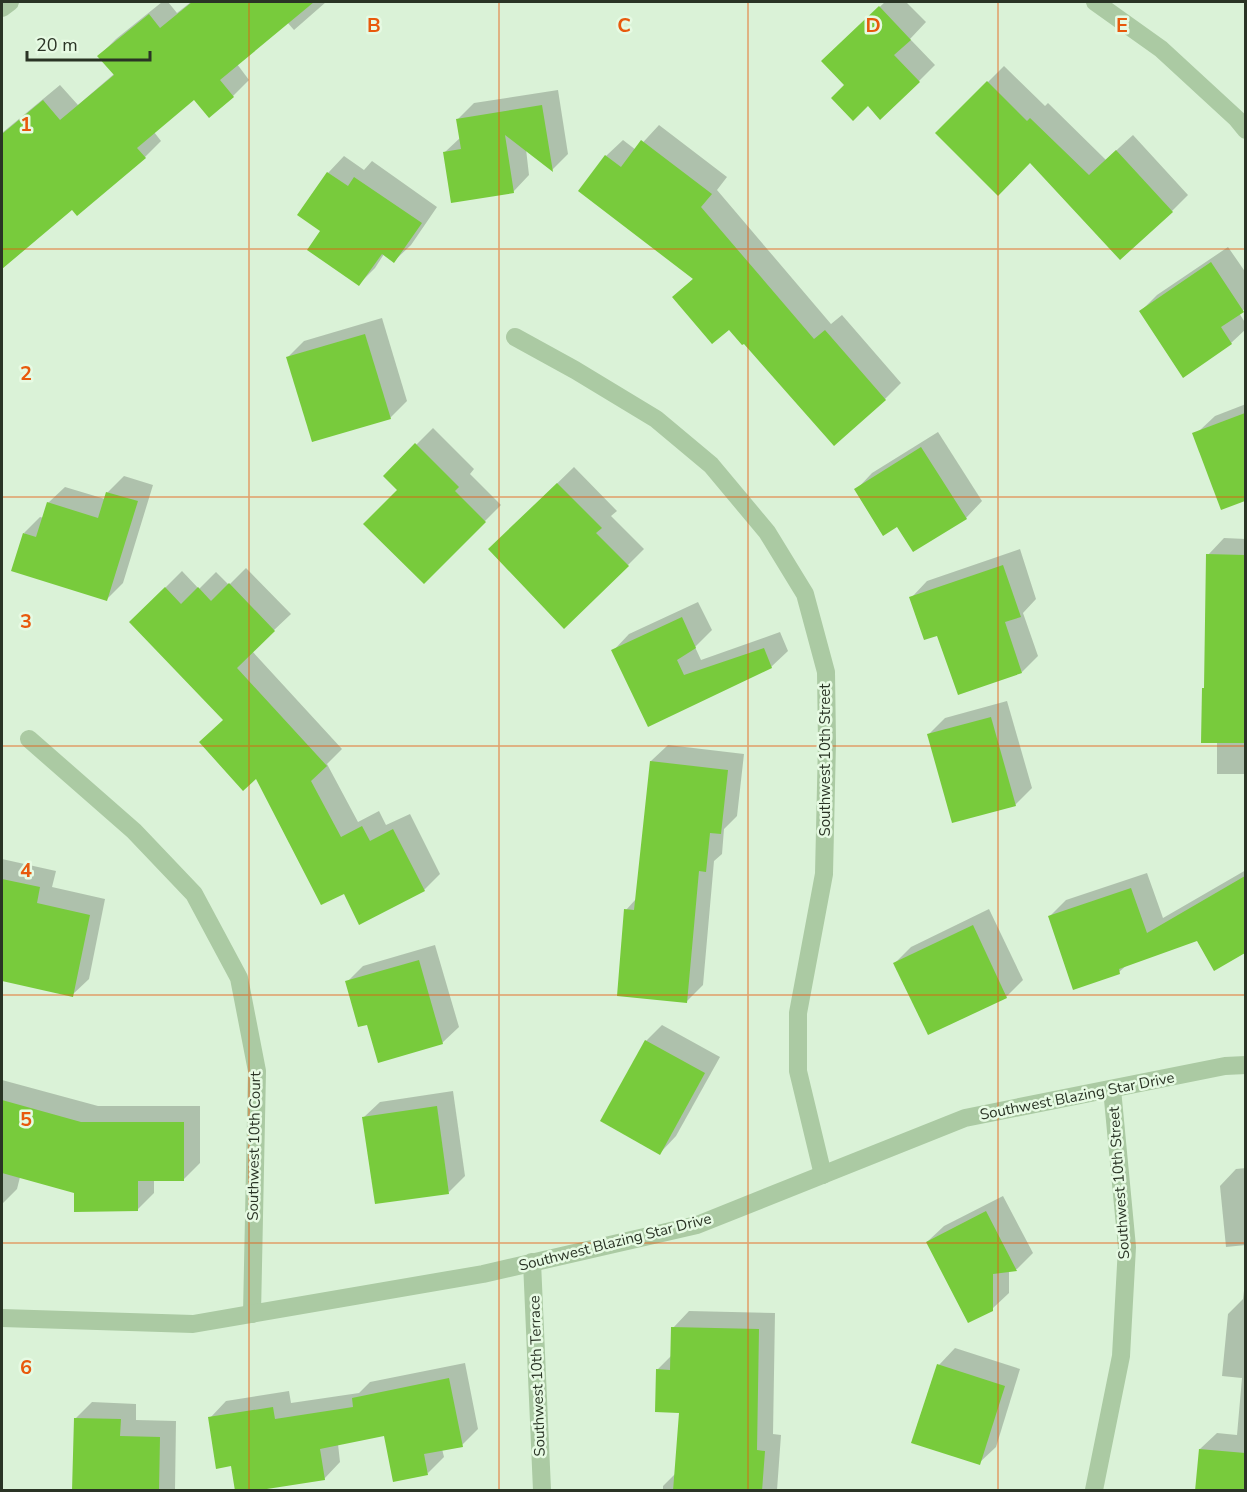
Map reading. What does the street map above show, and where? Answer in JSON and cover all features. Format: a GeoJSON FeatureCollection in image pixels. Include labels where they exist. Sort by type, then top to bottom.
{"type":"FeatureCollection","features":[{"type":"Feature","properties":{"kind":"street"},"geometry":{"type":"LineString","coordinates":[[2,8],[10,2]]}},
{"type":"Feature","properties":{"kind":"street"},"geometry":{"type":"LineString","coordinates":[[1095,2],[1161,49],[1237,118],[1245,130]]}},
{"type":"Feature","properties":{"kind":"street","name":"Southwest 10th Street"},"geometry":{"type":"LineString","coordinates":[[515,337],[656,419],[711,465],[767,532],[805,594],[826,672],[827,742],[824,874],[798,1013],[798,1071],[823,1175]]}},
{"type":"Feature","properties":{"kind":"street","name":"Southwest 10th Court"},"geometry":{"type":"LineString","coordinates":[[29,739],[134,831],[194,894],[239,978],[257,1071],[252,1314]]}},
{"type":"Feature","properties":{"kind":"street","name":"Southwest Blazing Star Drive"},"geometry":{"type":"LineString","coordinates":[[2,1318],[193,1324],[483,1274],[697,1225],[965,1118],[1225,1066],[1245,1065]]}},
{"type":"Feature","properties":{"kind":"street","name":"Southwest 10th Street"},"geometry":{"type":"LineString","coordinates":[[1094,1491],[1121,1356],[1127,1247],[1112,1089]]}},
{"type":"Feature","properties":{"kind":"street","name":"Southwest 10th Terrace"},"geometry":{"type":"LineString","coordinates":[[532,1262],[542,1491]]}},
{"type":"Feature","properties":{"kind":"building"},"geometry":{"type":"Polygon","coordinates":[[[192,2],[314,2],[220,80],[234,97],[209,118],[194,100],[137,148],[146,158],[77,216],[72,210],[2,269],[2,134],[43,100],[60,120],[114,75],[97,56],[149,14],[160,28],[192,2]]]}},
{"type":"Feature","properties":{"kind":"building"},"geometry":{"type":"Polygon","coordinates":[[[879,6],[911,40],[894,55],[920,82],[880,120],[868,106],[853,121],[831,98],[844,85],[821,61],[879,6]]]}},
{"type":"Feature","properties":{"kind":"building"},"geometry":{"type":"Polygon","coordinates":[[[987,81],[1027,121],[1030,118],[1089,175],[1116,150],[1173,212],[1120,260],[1030,163],[998,196],[935,133],[987,81]]]}},
{"type":"Feature","properties":{"kind":"building"},"geometry":{"type":"Polygon","coordinates":[[[542,105],[553,172],[505,135],[514,193],[451,203],[443,152],[461,149],[456,119],[542,105]]]}},
{"type":"Feature","properties":{"kind":"building"},"geometry":{"type":"Polygon","coordinates":[[[641,140],[712,194],[701,207],[814,339],[825,330],[886,400],[834,446],[729,330],[712,344],[672,297],[693,279],[578,191],[605,155],[621,167],[641,140]]]}},
{"type":"Feature","properties":{"kind":"building"},"geometry":{"type":"Polygon","coordinates":[[[327,172],[348,186],[354,177],[422,223],[394,263],[382,254],[359,286],[307,250],[320,231],[297,215],[327,172]]]}},
{"type":"Feature","properties":{"kind":"building"},"geometry":{"type":"Polygon","coordinates":[[[1211,262],[1244,312],[1221,327],[1232,344],[1183,378],[1139,311],[1211,262]]]}},
{"type":"Feature","properties":{"kind":"building"},"geometry":{"type":"Polygon","coordinates":[[[365,334],[391,419],[312,442],[286,357],[365,334]]]}},
{"type":"Feature","properties":{"kind":"building"},"geometry":{"type":"Polygon","coordinates":[[[1245,413],[1245,501],[1221,510],[1192,433],[1245,413]]]}},
{"type":"Feature","properties":{"kind":"building"},"geometry":{"type":"Polygon","coordinates":[[[415,443],[459,487],[455,491],[486,522],[424,584],[363,524],[397,490],[383,476],[415,443]]]}},
{"type":"Feature","properties":{"kind":"building"},"geometry":{"type":"Polygon","coordinates":[[[921,447],[967,519],[913,552],[897,527],[883,536],[854,489],[921,447]]]}},
{"type":"Feature","properties":{"kind":"building"},"geometry":{"type":"Polygon","coordinates":[[[557,483],[602,528],[596,533],[629,566],[564,629],[488,549],[557,483]]]}},
{"type":"Feature","properties":{"kind":"building"},"geometry":{"type":"Polygon","coordinates":[[[106,492],[138,501],[107,601],[11,571],[23,533],[36,537],[47,502],[98,518],[106,492]]]}},
{"type":"Feature","properties":{"kind":"building"},"geometry":{"type":"Polygon","coordinates":[[[1206,554],[1245,555],[1245,743],[1201,743],[1206,554]]]}},
{"type":"Feature","properties":{"kind":"building"},"geometry":{"type":"Polygon","coordinates":[[[1003,565],[1021,617],[1005,622],[1022,673],[958,695],[937,636],[924,640],[909,597],[1003,565]]]}},
{"type":"Feature","properties":{"kind":"building"},"geometry":{"type":"Polygon","coordinates":[[[229,583],[275,631],[237,668],[327,766],[311,781],[341,837],[362,826],[370,841],[393,829],[425,891],[359,925],[344,894],[321,905],[256,779],[243,791],[199,742],[223,720],[129,622],[165,587],[181,604],[198,587],[211,601],[229,583]]]}},
{"type":"Feature","properties":{"kind":"building"},"geometry":{"type":"Polygon","coordinates":[[[682,617],[696,648],[677,660],[684,675],[764,648],[772,668],[648,727],[611,650],[682,617]]]}},
{"type":"Feature","properties":{"kind":"building"},"geometry":{"type":"Polygon","coordinates":[[[991,717],[1016,806],[952,823],[927,734],[991,717]]]}},
{"type":"Feature","properties":{"kind":"building"},"geometry":{"type":"Polygon","coordinates":[[[650,761],[728,770],[721,834],[710,833],[706,872],[699,871],[687,1003],[617,996],[624,909],[634,910],[650,761]]]}},
{"type":"Feature","properties":{"kind":"building"},"geometry":{"type":"Polygon","coordinates":[[[1245,876],[1245,953],[1214,971],[1197,941],[1119,969],[1120,974],[1073,990],[1048,916],[1131,888],[1147,933],[1245,876]]]}},
{"type":"Feature","properties":{"kind":"building"},"geometry":{"type":"Polygon","coordinates":[[[2,879],[40,887],[37,903],[90,915],[73,997],[2,981],[2,879]]]}},
{"type":"Feature","properties":{"kind":"building"},"geometry":{"type":"Polygon","coordinates":[[[973,925],[1007,998],[928,1035],[893,963],[973,925]]]}},
{"type":"Feature","properties":{"kind":"building"},"geometry":{"type":"Polygon","coordinates":[[[419,960],[443,1044],[378,1063],[367,1025],[358,1027],[345,981],[419,960]]]}},
{"type":"Feature","properties":{"kind":"building"},"geometry":{"type":"Polygon","coordinates":[[[645,1040],[705,1073],[660,1155],[600,1121],[645,1040]]]}},
{"type":"Feature","properties":{"kind":"building"},"geometry":{"type":"Polygon","coordinates":[[[2,1100],[81,1122],[184,1122],[184,1181],[138,1181],[138,1211],[74,1212],[74,1193],[2,1173],[2,1100]]]}},
{"type":"Feature","properties":{"kind":"building"},"geometry":{"type":"Polygon","coordinates":[[[437,1106],[449,1194],[375,1204],[362,1117],[437,1106]]]}},
{"type":"Feature","properties":{"kind":"building"},"geometry":{"type":"Polygon","coordinates":[[[986,1211],[1017,1271],[993,1274],[993,1311],[968,1323],[926,1242],[986,1211]]]}},
{"type":"Feature","properties":{"kind":"building"},"geometry":{"type":"Polygon","coordinates":[[[671,1327],[759,1329],[757,1450],[765,1451],[762,1491],[673,1491],[679,1413],[655,1412],[656,1369],[670,1370],[671,1327]]]}},
{"type":"Feature","properties":{"kind":"building"},"geometry":{"type":"Polygon","coordinates":[[[937,1364],[1005,1386],[980,1465],[911,1443],[937,1364]]]}},
{"type":"Feature","properties":{"kind":"building"},"geometry":{"type":"Polygon","coordinates":[[[449,1378],[463,1447],[424,1454],[428,1475],[393,1482],[384,1436],[320,1449],[325,1480],[254,1491],[235,1491],[231,1466],[216,1469],[208,1417],[273,1407],[275,1419],[353,1407],[352,1398],[449,1378]]]}},
{"type":"Feature","properties":{"kind":"building"},"geometry":{"type":"Polygon","coordinates":[[[74,1418],[121,1419],[120,1436],[160,1437],[159,1491],[72,1491],[74,1418]]]}},
{"type":"Feature","properties":{"kind":"building"},"geometry":{"type":"Polygon","coordinates":[[[1199,1449],[1245,1453],[1245,1491],[1195,1491],[1199,1449]]]}}]}
